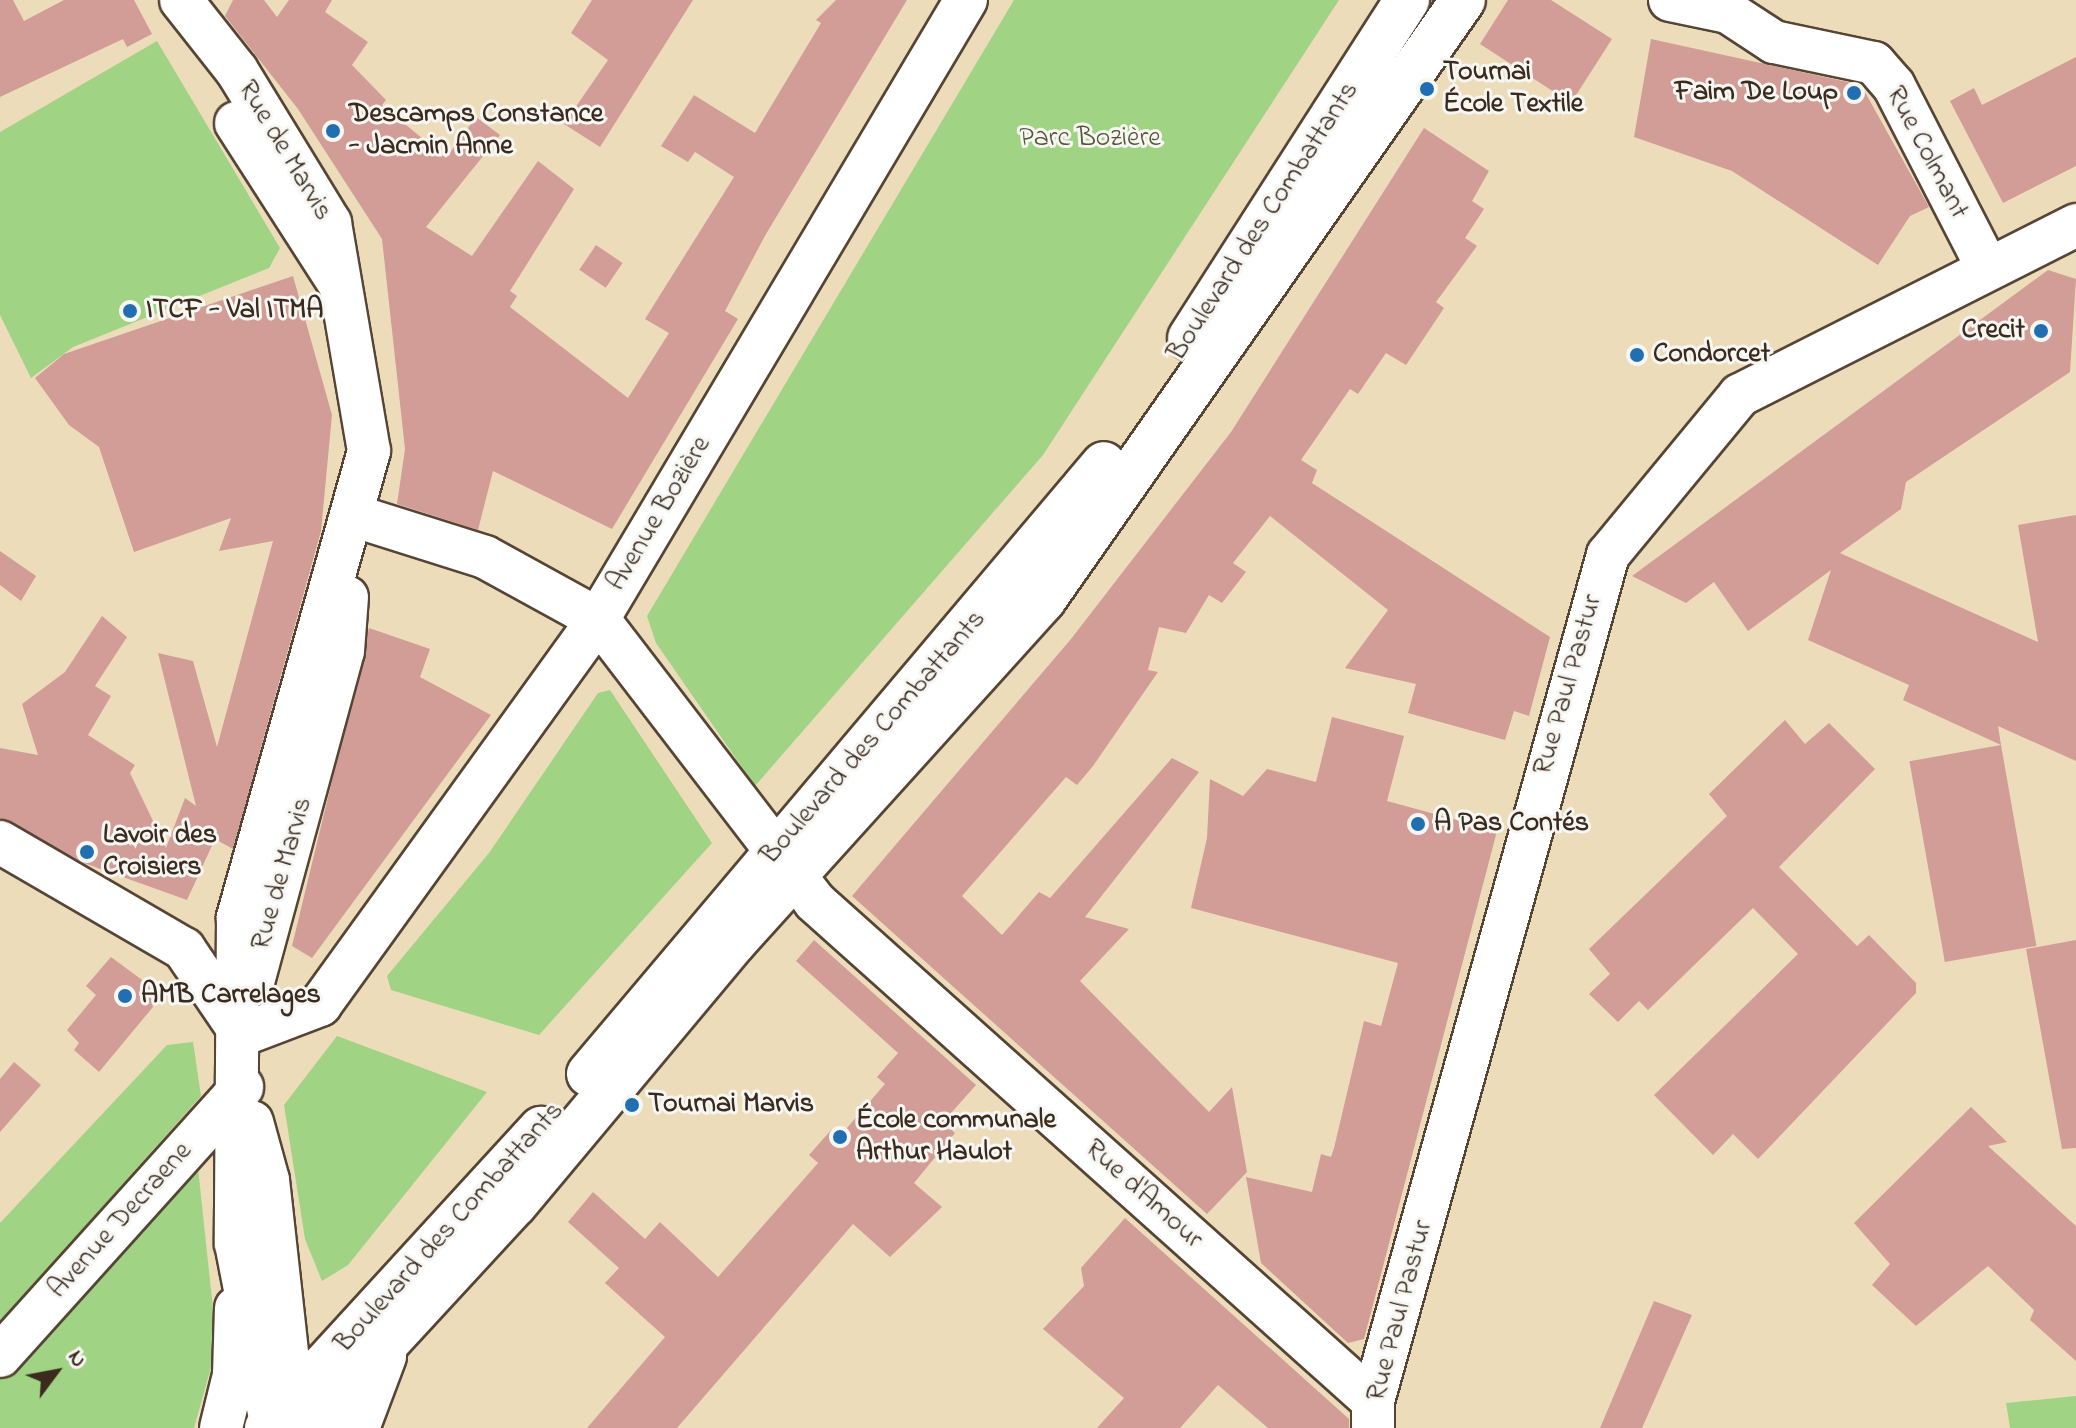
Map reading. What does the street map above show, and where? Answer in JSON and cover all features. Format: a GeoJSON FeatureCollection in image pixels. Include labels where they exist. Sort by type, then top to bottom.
{"type":"FeatureCollection","features":[{"type":"Feature","properties":{"kind":"main road","name":"Boulevard des Combattants"},"geometry":{"type":"LineString","coordinates":[[284,1422],[386,1346],[674,1021],[735,941],[784,869],[1137,421],[1407,0]]}},
{"type":"Feature","properties":{"kind":"main road","name":"Boulevard des Combattants"},"geometry":{"type":"LineString","coordinates":[[284,1422],[585,1079],[784,869],[840,833],[1044,599],[1463,0]]}},
{"type":"Feature","properties":{"kind":"main road"},"geometry":{"type":"LineString","coordinates":[[357,1428],[378,1385],[386,1346]]}},
{"type":"Feature","properties":{"kind":"street","name":"Avenue Bozière"},"geometry":{"type":"LineString","coordinates":[[241,1035],[320,1005],[598,619],[966,0]]}},
{"type":"Feature","properties":{"kind":"street","name":"Rue Colmant"},"geometry":{"type":"LineString","coordinates":[[1670,0],[1728,12],[1766,37],[1874,63],[1894,86],[1987,267]]}},
{"type":"Feature","properties":{"kind":"street","name":"Rue de Marvis"},"geometry":{"type":"LineString","coordinates":[[199,10],[206,71],[299,231],[340,285],[369,451],[355,516],[241,900],[242,1087]]}},
{"type":"Feature","properties":{"kind":"street","name":"Rue Paul Pastur"},"geometry":{"type":"LineString","coordinates":[[1373,1414],[1608,555],[1727,405],[1987,267],[2076,225]]}},
{"type":"Feature","properties":{"kind":"street"},"geometry":{"type":"LineString","coordinates":[[355,516],[485,557],[598,619]]}},
{"type":"Feature","properties":{"kind":"street","name":"Rue d'Amour"},"geometry":{"type":"LineString","coordinates":[[598,619],[784,869],[1373,1414]]}},
{"type":"Feature","properties":{"kind":"street"},"geometry":{"type":"LineString","coordinates":[[0,842],[56,880],[184,949],[241,1035]]}},
{"type":"Feature","properties":{"kind":"street"},"geometry":{"type":"LineString","coordinates":[[242,1087],[268,1180],[284,1422]]}},
{"type":"Feature","properties":{"kind":"street"},"geometry":{"type":"LineString","coordinates":[[221,1428],[234,1375],[242,1087]]}},
{"type":"Feature","properties":{"kind":"street","name":"Avenue Decraene"},"geometry":{"type":"LineString","coordinates":[[0,1356],[242,1087]]}},
{"type":"Feature","properties":{"kind":"street"},"geometry":{"type":"LineString","coordinates":[[236,1243],[284,1422]]}},
{"type":"Feature","properties":{"kind":"green space","name":"Parc Bozière"},"geometry":{"type":"Polygon","coordinates":[[[1014,0],[1339,0],[1043,455],[755,786],[656,643],[647,616],[1014,0]]]}},
{"type":"Feature","properties":{"kind":"green space"},"geometry":{"type":"Polygon","coordinates":[[[157,41],[280,248],[269,268],[73,347],[31,378],[0,315],[0,132],[157,41]]]}},
{"type":"Feature","properties":{"kind":"green space"},"geometry":{"type":"Polygon","coordinates":[[[610,690],[712,843],[539,1035],[391,990],[387,976],[489,853],[598,693],[610,690]]]}},
{"type":"Feature","properties":{"kind":"green space"},"geometry":{"type":"Polygon","coordinates":[[[337,1036],[487,1092],[348,1265],[322,1281],[305,1239],[284,1105],[337,1036]]]}},
{"type":"Feature","properties":{"kind":"green space"},"geometry":{"type":"Polygon","coordinates":[[[193,1042],[201,1096],[0,1322],[0,1223],[167,1045],[193,1042]]]}},
{"type":"Feature","properties":{"kind":"green space"},"geometry":{"type":"Polygon","coordinates":[[[197,1159],[217,1346],[194,1428],[0,1428],[0,1379],[197,1159]]]}},
{"type":"Feature","properties":{"kind":"green space"},"geometry":{"type":"Polygon","coordinates":[[[2076,1396],[2076,1428],[2010,1428],[2006,1403],[2076,1396]]]}},
{"type":"Feature","properties":{"kind":"building"},"geometry":{"type":"Polygon","coordinates":[[[0,0],[13,0],[24,21],[64,0],[134,0],[152,34],[127,47],[123,39],[0,97],[0,0]]]}},
{"type":"Feature","properties":{"kind":"building"},"geometry":{"type":"Polygon","coordinates":[[[233,0],[264,0],[277,17],[289,0],[332,0],[325,12],[368,42],[352,65],[386,100],[382,105],[446,158],[476,117],[500,135],[426,227],[472,256],[538,161],[574,189],[510,291],[517,296],[510,307],[628,398],[669,333],[645,319],[734,177],[695,152],[688,162],[661,146],[694,95],[755,133],[821,23],[816,20],[836,0],[907,0],[766,234],[725,311],[738,319],[612,529],[493,471],[478,530],[397,504],[405,449],[382,239],[298,109],[225,16],[233,0]]]}},
{"type":"Feature","properties":{"kind":"building"},"geometry":{"type":"Polygon","coordinates":[[[592,0],[693,0],[600,147],[564,124],[608,60],[571,33],[592,0]]]}},
{"type":"Feature","properties":{"kind":"building"},"geometry":{"type":"Polygon","coordinates":[[[1508,0],[1551,0],[1612,39],[1571,103],[1480,44],[1508,0]]]}},
{"type":"Feature","properties":{"kind":"building"},"geometry":{"type":"Polygon","coordinates":[[[1651,39],[1861,85],[1929,207],[1910,216],[1878,265],[1732,171],[1634,137],[1651,39]]]}},
{"type":"Feature","properties":{"kind":"building"},"geometry":{"type":"Polygon","coordinates":[[[2076,57],[2076,166],[2003,203],[1950,101],[1974,88],[1982,105],[2076,57]]]}},
{"type":"Feature","properties":{"kind":"building"},"geometry":{"type":"Polygon","coordinates":[[[1424,128],[1489,171],[1472,201],[1484,209],[1465,238],[1477,246],[1436,302],[1444,308],[1406,365],[1386,353],[1358,394],[1350,389],[1301,460],[1317,470],[1312,483],[1550,637],[1529,716],[1514,711],[1505,740],[1408,713],[1416,684],[1345,668],[1388,610],[1270,516],[1233,563],[1246,572],[1222,603],[1209,595],[1186,633],[1159,627],[1148,670],[1158,672],[1093,766],[1077,785],[1066,777],[962,896],[1002,935],[1039,892],[1050,898],[1172,758],[1199,772],[1085,917],[1129,929],[1080,981],[1209,1112],[1232,1087],[1247,1172],[1207,1214],[852,896],[1071,639],[1231,432],[1424,128]]]}},
{"type":"Feature","properties":{"kind":"building"},"geometry":{"type":"Polygon","coordinates":[[[596,245],[623,263],[606,288],[579,270],[596,245]]]}},
{"type":"Feature","properties":{"kind":"building","name":"Condorcet"},"geometry":{"type":"Polygon","coordinates":[[[2048,270],[2076,279],[2070,372],[1906,482],[1901,509],[1840,553],[2038,642],[2018,525],[2076,515],[2076,761],[1998,726],[2001,745],[1903,700],[1909,685],[1808,640],[1831,570],[1748,631],[1714,582],[1686,603],[1632,576],[2048,270]]]}},
{"type":"Feature","properties":{"kind":"building"},"geometry":{"type":"Polygon","coordinates":[[[293,276],[332,415],[321,531],[233,849],[215,839],[187,900],[84,863],[0,818],[0,748],[38,755],[22,704],[65,672],[102,616],[127,637],[95,686],[111,696],[88,735],[135,765],[130,773],[166,848],[185,798],[196,806],[158,653],[193,661],[217,747],[273,541],[219,551],[231,518],[134,552],[99,447],[69,425],[35,378],[64,354],[293,276]]]}},
{"type":"Feature","properties":{"kind":"building"},"geometry":{"type":"Polygon","coordinates":[[[0,551],[36,576],[21,601],[0,585],[0,551]]]}},
{"type":"Feature","properties":{"kind":"building"},"geometry":{"type":"Polygon","coordinates":[[[369,628],[430,649],[420,677],[491,715],[312,958],[292,946],[369,628]]]}},
{"type":"Feature","properties":{"kind":"building"},"geometry":{"type":"Polygon","coordinates":[[[1332,717],[1404,736],[1387,801],[1497,831],[1364,1339],[1348,1343],[1261,1263],[1246,1177],[1312,1192],[1321,1154],[1331,1157],[1334,1148],[1364,1021],[1381,1026],[1398,963],[1191,908],[1207,838],[1210,779],[1243,796],[1267,769],[1316,782],[1332,717]]]}},
{"type":"Feature","properties":{"kind":"building"},"geometry":{"type":"Polygon","coordinates":[[[1785,720],[1805,744],[1829,723],[1875,769],[1779,867],[1857,946],[1869,935],[1916,983],[1916,993],[1758,1159],[1733,1134],[1713,1155],[1654,1095],[1798,954],[1753,908],[1648,1010],[1639,1001],[1618,1022],[1589,994],[1610,974],[1589,949],[1727,816],[1709,794],[1785,720]]]}},
{"type":"Feature","properties":{"kind":"building"},"geometry":{"type":"Polygon","coordinates":[[[2001,745],[2036,946],[1945,962],[1909,761],[2001,745]]]}},
{"type":"Feature","properties":{"kind":"building"},"geometry":{"type":"Polygon","coordinates":[[[814,940],[976,1085],[943,1122],[955,1133],[914,1183],[942,1207],[890,1257],[853,1224],[677,1428],[587,1428],[665,1337],[605,1283],[619,1268],[568,1222],[593,1192],[645,1239],[660,1222],[718,1277],[818,1163],[809,1155],[832,1129],[840,1136],[885,1084],[877,1077],[898,1053],[796,961],[814,940]]]}},
{"type":"Feature","properties":{"kind":"building"},"geometry":{"type":"Polygon","coordinates":[[[2076,940],[2076,1148],[2062,1149],[2026,949],[2076,940]]]}},
{"type":"Feature","properties":{"kind":"building"},"geometry":{"type":"Polygon","coordinates":[[[111,957],[149,985],[153,1007],[99,1072],[74,1050],[79,1043],[67,1030],[96,995],[86,986],[111,957]]]}},
{"type":"Feature","properties":{"kind":"building"},"geometry":{"type":"Polygon","coordinates":[[[14,1062],[41,1085],[0,1132],[0,1079],[14,1062]]]}},
{"type":"Feature","properties":{"kind":"building"},"geometry":{"type":"Polygon","coordinates":[[[1971,1107],[2007,1142],[1988,1146],[2076,1226],[2076,1361],[2030,1320],[2034,1310],[1988,1266],[1916,1326],[1872,1285],[1890,1264],[1854,1223],[1971,1107]]]}},
{"type":"Feature","properties":{"kind":"building"},"geometry":{"type":"Polygon","coordinates":[[[1125,1218],[1349,1419],[1349,1428],[1268,1428],[1218,1385],[1180,1428],[1097,1428],[1124,1398],[1043,1329],[1084,1286],[1081,1268],[1125,1218]]]}},
{"type":"Feature","properties":{"kind":"building"},"geometry":{"type":"Polygon","coordinates":[[[1654,1301],[1692,1315],[1642,1428],[1600,1428],[1654,1301]]]}},
{"type":"Feature","properties":{"kind":"place","name":"Tournai École Textile"},"geometry":{"type":"Point","coordinates":[1427,89]}},
{"type":"Feature","properties":{"kind":"place","name":"Faim De Loup"},"geometry":{"type":"Point","coordinates":[1854,93]}},
{"type":"Feature","properties":{"kind":"place","name":"Descamps Constance - Jacmin Anne"},"geometry":{"type":"Point","coordinates":[333,131]}},
{"type":"Feature","properties":{"kind":"place","name":"ITCF - Val ITMA"},"geometry":{"type":"Point","coordinates":[130,311]}},
{"type":"Feature","properties":{"kind":"place","name":"Crecit"},"geometry":{"type":"Point","coordinates":[2041,331]}},
{"type":"Feature","properties":{"kind":"place","name":"Condorcet"},"geometry":{"type":"Point","coordinates":[1637,355]}},
{"type":"Feature","properties":{"kind":"place","name":"A Pas Contés"},"geometry":{"type":"Point","coordinates":[1418,824]}},
{"type":"Feature","properties":{"kind":"place","name":"Lavoir des Croisiers"},"geometry":{"type":"Point","coordinates":[87,852]}},
{"type":"Feature","properties":{"kind":"place","name":"AMB Carrelages"},"geometry":{"type":"Point","coordinates":[125,996]}},
{"type":"Feature","properties":{"kind":"place","name":"Tournai Marvis"},"geometry":{"type":"Point","coordinates":[632,1105]}},
{"type":"Feature","properties":{"kind":"place","name":"École communale Arthur Haulot"},"geometry":{"type":"Point","coordinates":[840,1137]}}]}
